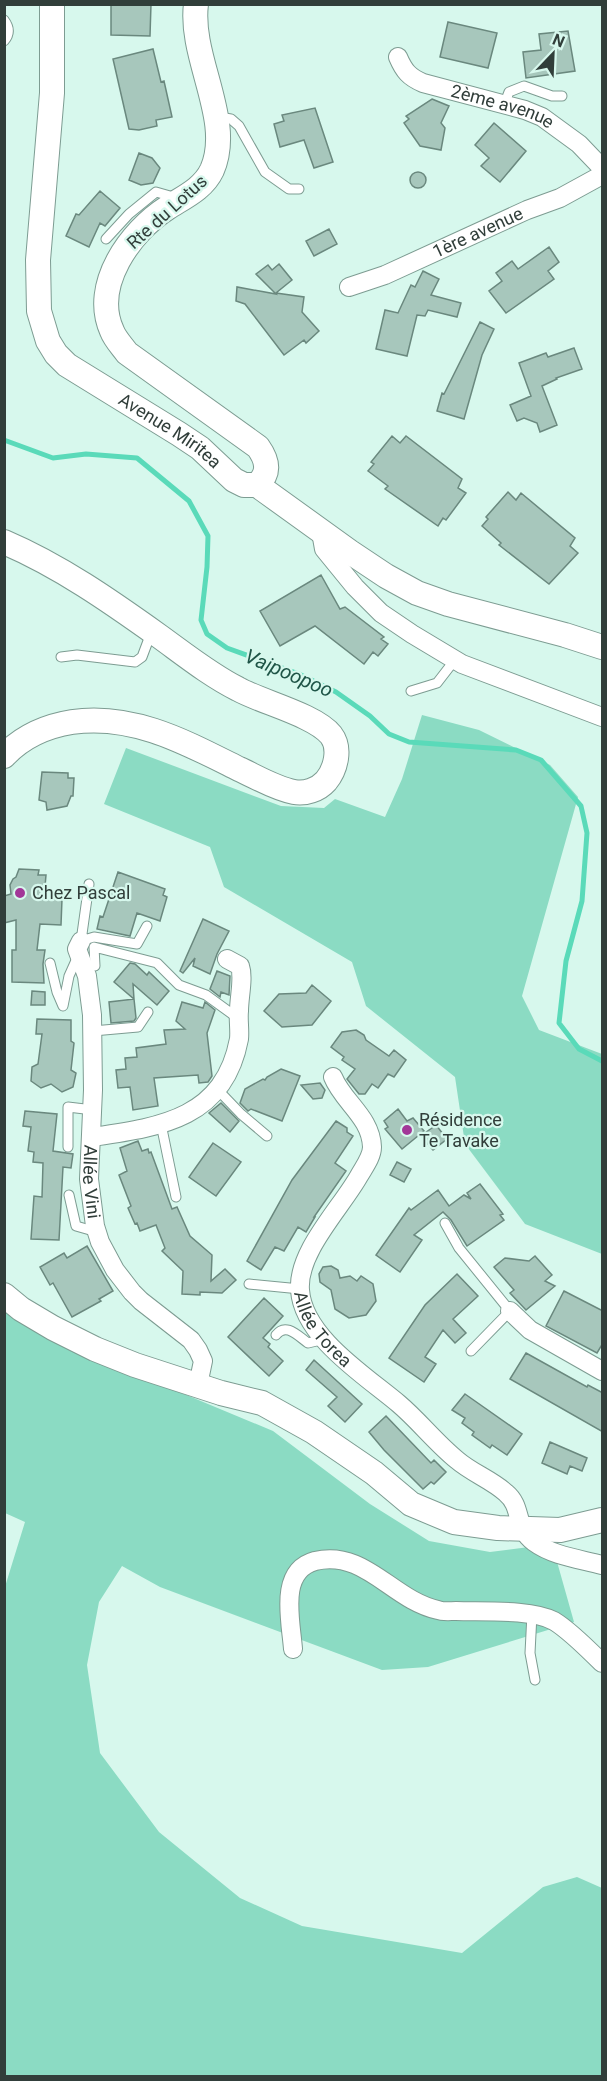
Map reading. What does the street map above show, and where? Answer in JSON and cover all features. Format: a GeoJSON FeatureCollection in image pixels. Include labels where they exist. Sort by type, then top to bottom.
{"type":"FeatureCollection","features":[{"type":"Feature","properties":{"kind":"main road","name":"Avenue Miritea"},"geometry":{"type":"LineString","coordinates":[[52,4],[52,93],[38,260],[39,311],[48,341],[56,354],[67,364],[200,448],[234,480],[244,485],[257,485],[386,576],[423,596],[566,634],[603,647]]}},
{"type":"Feature","properties":{"kind":"main road","name":"Rte du Lotus"},"geometry":{"type":"LineString","coordinates":[[195,4],[197,40],[215,120],[218,146],[210,172],[203,183],[183,200],[167,208],[125,246],[107,294],[108,320],[112,332],[127,353],[258,447],[267,462],[264,476],[257,485]]}},
{"type":"Feature","properties":{"kind":"main road"},"geometry":{"type":"LineString","coordinates":[[4,542],[63,571],[237,689],[319,725],[331,735],[336,747],[334,766],[326,781],[319,788],[303,793],[293,792],[260,779],[174,738],[139,726],[110,721],[81,721],[55,726],[23,740],[4,756]]}},
{"type":"Feature","properties":{"kind":"main road"},"geometry":{"type":"LineString","coordinates":[[4,1295],[21,1309],[53,1328],[95,1349],[198,1385],[262,1403],[314,1432],[374,1473],[411,1504],[454,1522],[498,1528],[560,1530],[603,1520]]}},
{"type":"Feature","properties":{"kind":"street","name":"2ème avenue"},"geometry":{"type":"LineString","coordinates":[[398,57],[405,72],[413,79],[543,117],[570,137],[603,168]]}},
{"type":"Feature","properties":{"kind":"street","name":"1ère avenue"},"geometry":{"type":"LineString","coordinates":[[349,287],[385,275],[528,210],[560,198],[603,175]]}},
{"type":"Feature","properties":{"kind":"street"},"geometry":{"type":"LineString","coordinates":[[321,532],[324,549],[334,564],[375,607],[397,624],[454,661],[603,717]]}},
{"type":"Feature","properties":{"kind":"street","name":"Allée Vini"},"geometry":{"type":"LineString","coordinates":[[80,948],[87,976],[93,1031],[93,1110],[88,1179],[97,1232],[115,1270],[132,1292],[191,1340],[198,1350],[203,1361],[198,1385]]}},
{"type":"Feature","properties":{"kind":"street"},"geometry":{"type":"LineString","coordinates":[[92,1137],[123,1133],[161,1124],[194,1111],[206,1103],[218,1090],[232,1064],[239,1037],[239,989],[242,973],[235,961],[227,959]]}},
{"type":"Feature","properties":{"kind":"street","name":"Allée Torea"},"geometry":{"type":"LineString","coordinates":[[333,1077],[337,1087],[362,1117],[372,1146],[369,1158],[312,1248],[301,1273],[300,1289],[307,1316],[347,1362],[399,1404],[459,1462],[507,1493],[515,1503],[521,1529]]}},
{"type":"Feature","properties":{"kind":"street"},"geometry":{"type":"LineString","coordinates":[[510,1311],[530,1330],[603,1371]]}},
{"type":"Feature","properties":{"kind":"street"},"geometry":{"type":"LineString","coordinates":[[521,1529],[532,1541],[546,1550],[603,1565]]}},
{"type":"Feature","properties":{"kind":"street"},"geometry":{"type":"LineString","coordinates":[[293,1649],[289,1593],[292,1582],[298,1570],[312,1562],[327,1559],[345,1560],[360,1566],[413,1602],[439,1611],[532,1614],[555,1622],[603,1663]]}},
{"type":"Feature","properties":{"kind":"lane"},"geometry":{"type":"LineString","coordinates":[[4,20],[9,30],[4,41]]}},
{"type":"Feature","properties":{"kind":"lane"},"geometry":{"type":"LineString","coordinates":[[504,105],[509,92],[517,87],[524,86],[552,96],[562,96]]}},
{"type":"Feature","properties":{"kind":"lane"},"geometry":{"type":"LineString","coordinates":[[215,120],[219,117],[231,119],[239,126],[265,172],[289,189],[299,189]]}},
{"type":"Feature","properties":{"kind":"lane"},"geometry":{"type":"LineString","coordinates":[[106,239],[129,214],[156,192],[183,200]]}},
{"type":"Feature","properties":{"kind":"lane"},"geometry":{"type":"LineString","coordinates":[[61,657],[76,655],[135,662],[142,657],[152,631]]}},
{"type":"Feature","properties":{"kind":"lane"},"geometry":{"type":"LineString","coordinates":[[411,691],[437,683],[454,661]]}},
{"type":"Feature","properties":{"kind":"lane"},"geometry":{"type":"LineString","coordinates":[[50,963],[63,1006],[69,976],[80,948],[89,884]]}},
{"type":"Feature","properties":{"kind":"lane"},"geometry":{"type":"LineString","coordinates":[[80,948],[94,937],[137,944],[147,926]]}},
{"type":"Feature","properties":{"kind":"lane"},"geometry":{"type":"LineString","coordinates":[[95,966],[94,947],[157,963],[179,985],[206,995],[239,1019]]}},
{"type":"Feature","properties":{"kind":"lane"},"geometry":{"type":"LineString","coordinates":[[93,1031],[138,1027],[148,1012]]}},
{"type":"Feature","properties":{"kind":"lane"},"geometry":{"type":"LineString","coordinates":[[218,1090],[267,1136]]}},
{"type":"Feature","properties":{"kind":"lane"},"geometry":{"type":"LineString","coordinates":[[68,1147],[68,1107],[93,1110]]}},
{"type":"Feature","properties":{"kind":"lane"},"geometry":{"type":"LineString","coordinates":[[161,1124],[176,1197]]}},
{"type":"Feature","properties":{"kind":"lane"},"geometry":{"type":"LineString","coordinates":[[69,1195],[76,1226],[97,1232]]}},
{"type":"Feature","properties":{"kind":"lane"},"geometry":{"type":"LineString","coordinates":[[445,1223],[459,1248],[510,1311],[471,1351]]}},
{"type":"Feature","properties":{"kind":"lane"},"geometry":{"type":"LineString","coordinates":[[249,1284],[300,1289]]}},
{"type":"Feature","properties":{"kind":"lane"},"geometry":{"type":"LineString","coordinates":[[276,1335],[278,1331],[285,1328],[308,1343],[325,1339]]}},
{"type":"Feature","properties":{"kind":"lane"},"geometry":{"type":"LineString","coordinates":[[532,1614],[530,1653],[535,1680]]}},
{"type":"Feature","properties":{"kind":"green space"},"geometry":{"type":"Polygon","coordinates":[[[422,715],[479,730],[550,765],[578,797],[522,996],[539,1030],[602,1054],[602,1254],[525,1224],[465,1144],[455,1077],[366,1006],[352,962],[224,887],[210,847],[104,804],[126,748],[281,806],[324,808],[335,799],[385,817],[402,779],[422,715]]]}},
{"type":"Feature","properties":{"kind":"green space"},"geometry":{"type":"Polygon","coordinates":[[[4,1311],[71,1351],[273,1431],[370,1504],[429,1541],[490,1552],[552,1544],[574,1622],[428,1667],[382,1670],[160,1587],[122,1566],[99,1602],[87,1665],[100,1753],[159,1832],[240,1898],[302,1926],[462,1953],[543,1887],[577,1877],[602,1888],[602,2076],[5,2076],[4,1590],[25,1522],[5,1513],[4,1311]]]}},
{"type":"Feature","properties":{"kind":"building"},"geometry":{"type":"Polygon","coordinates":[[[111,4],[151,4],[150,36],[111,35],[111,4]]]}},
{"type":"Feature","properties":{"kind":"building"},"geometry":{"type":"Polygon","coordinates":[[[448,22],[497,33],[488,68],[440,57],[448,22]]]}},
{"type":"Feature","properties":{"kind":"building"},"geometry":{"type":"Polygon","coordinates":[[[568,31],[575,71],[526,78],[523,52],[541,50],[539,34],[568,31]]]}},
{"type":"Feature","properties":{"kind":"building"},"geometry":{"type":"Polygon","coordinates":[[[153,49],[161,82],[164,81],[172,117],[156,120],[157,126],[139,130],[129,129],[113,59],[153,49]]]}},
{"type":"Feature","properties":{"kind":"building"},"geometry":{"type":"Polygon","coordinates":[[[432,99],[449,106],[441,123],[445,128],[441,150],[420,146],[404,123],[409,119],[406,116],[432,99]]]}},
{"type":"Feature","properties":{"kind":"building"},"geometry":{"type":"Polygon","coordinates":[[[315,108],[333,162],[314,168],[304,140],[280,147],[274,124],[284,121],[282,115],[315,108]]]}},
{"type":"Feature","properties":{"kind":"building"},"geometry":{"type":"Polygon","coordinates":[[[494,123],[526,151],[500,182],[481,166],[489,158],[475,145],[494,123]]]}},
{"type":"Feature","properties":{"kind":"building"},"geometry":{"type":"Polygon","coordinates":[[[139,153],[152,158],[160,168],[153,183],[141,185],[129,180],[139,153]]]}},
{"type":"Feature","properties":{"kind":"building"},"geometry":{"type":"Polygon","coordinates":[[[415,172],[421,172],[426,180],[424,186],[415,188],[410,183],[410,177],[415,172]]]}},
{"type":"Feature","properties":{"kind":"building"},"geometry":{"type":"Polygon","coordinates":[[[100,191],[120,208],[105,226],[100,223],[89,247],[66,236],[76,214],[79,215],[100,191]]]}},
{"type":"Feature","properties":{"kind":"building"},"geometry":{"type":"Polygon","coordinates":[[[329,229],[337,244],[314,256],[306,241],[329,229]]]}},
{"type":"Feature","properties":{"kind":"building"},"geometry":{"type":"Polygon","coordinates":[[[549,247],[559,262],[548,271],[554,279],[506,313],[489,291],[502,281],[496,273],[512,261],[518,269],[549,247]]]}},
{"type":"Feature","properties":{"kind":"building"},"geometry":{"type":"Polygon","coordinates":[[[279,264],[292,280],[276,293],[304,297],[302,312],[319,331],[306,343],[304,340],[284,355],[245,304],[236,301],[237,287],[276,294],[256,274],[268,265],[272,270],[279,264]]]}},
{"type":"Feature","properties":{"kind":"building"},"geometry":{"type":"Polygon","coordinates":[[[423,271],[439,279],[431,295],[461,303],[457,317],[428,310],[425,316],[417,315],[407,356],[376,349],[385,310],[398,313],[411,285],[415,287],[423,271]]]}},
{"type":"Feature","properties":{"kind":"building"},"geometry":{"type":"Polygon","coordinates":[[[480,322],[494,329],[482,355],[464,419],[437,411],[442,393],[444,394],[480,322]]]}},
{"type":"Feature","properties":{"kind":"building"},"geometry":{"type":"Polygon","coordinates":[[[574,348],[582,369],[556,378],[542,386],[557,425],[540,432],[537,423],[524,418],[517,421],[510,405],[531,396],[519,363],[546,353],[548,357],[574,348]]]}},
{"type":"Feature","properties":{"kind":"building"},"geometry":{"type":"Polygon","coordinates":[[[392,436],[400,443],[406,436],[462,479],[458,488],[466,493],[446,520],[443,518],[438,526],[385,489],[388,486],[368,471],[374,464],[371,462],[392,436]]]}},
{"type":"Feature","properties":{"kind":"building"},"geometry":{"type":"Polygon","coordinates":[[[508,492],[516,500],[521,493],[575,538],[570,546],[578,553],[549,584],[499,545],[501,543],[482,526],[488,519],[486,517],[508,492]]]}},
{"type":"Feature","properties":{"kind":"building"},"geometry":{"type":"Polygon","coordinates":[[[321,575],[340,609],[345,607],[384,637],[381,639],[388,644],[378,656],[373,652],[364,664],[315,626],[280,646],[260,611],[321,575]]]}},
{"type":"Feature","properties":{"kind":"building"},"geometry":{"type":"Polygon","coordinates":[[[42,772],[68,773],[68,778],[74,778],[73,796],[67,806],[47,810],[46,802],[39,800],[42,772]]]}},
{"type":"Feature","properties":{"kind":"building"},"geometry":{"type":"Polygon","coordinates":[[[19,869],[39,870],[38,875],[46,875],[44,898],[62,899],[61,925],[40,924],[37,950],[45,950],[44,983],[12,982],[12,950],[16,950],[16,920],[4,923],[4,896],[11,894],[10,885],[19,869]]]}},
{"type":"Feature","properties":{"kind":"building"},"geometry":{"type":"Polygon","coordinates":[[[118,872],[165,889],[163,895],[167,897],[160,921],[137,913],[130,936],[97,929],[118,872]]]}},
{"type":"Feature","properties":{"kind":"building"},"geometry":{"type":"Polygon","coordinates":[[[203,919],[229,931],[210,974],[193,966],[195,958],[183,973],[180,971],[203,919]]]}},
{"type":"Feature","properties":{"kind":"building"},"geometry":{"type":"Polygon","coordinates":[[[130,963],[135,964],[147,975],[149,972],[169,991],[157,1005],[133,984],[134,999],[114,982],[130,963]]]}},
{"type":"Feature","properties":{"kind":"building"},"geometry":{"type":"Polygon","coordinates":[[[217,971],[230,976],[229,995],[221,992],[220,997],[210,989],[217,971]]]}},
{"type":"Feature","properties":{"kind":"building"},"geometry":{"type":"Polygon","coordinates":[[[312,985],[331,1001],[312,1025],[282,1027],[264,1011],[279,994],[306,993],[312,985]]]}},
{"type":"Feature","properties":{"kind":"building"},"geometry":{"type":"Polygon","coordinates":[[[32,991],[45,992],[45,1005],[31,1005],[32,991]]]}},
{"type":"Feature","properties":{"kind":"building"},"geometry":{"type":"Polygon","coordinates":[[[134,999],[136,1018],[134,1021],[111,1023],[109,1002],[134,999]]]}},
{"type":"Feature","properties":{"kind":"building"},"geometry":{"type":"Polygon","coordinates":[[[182,1002],[203,1008],[205,1002],[215,1010],[207,1033],[212,1076],[208,1082],[199,1083],[198,1075],[154,1078],[158,1106],[133,1110],[130,1087],[118,1088],[116,1070],[126,1069],[125,1058],[137,1057],[136,1048],[166,1044],[164,1030],[185,1029],[176,1021],[182,1002]]]}},
{"type":"Feature","properties":{"kind":"building"},"geometry":{"type":"Polygon","coordinates":[[[37,1019],[71,1020],[71,1041],[74,1043],[71,1070],[76,1073],[73,1087],[62,1092],[51,1084],[41,1088],[31,1081],[32,1067],[38,1064],[42,1034],[36,1034],[37,1019]]]}},
{"type":"Feature","properties":{"kind":"building"},"geometry":{"type":"Polygon","coordinates":[[[356,1030],[389,1056],[394,1050],[406,1060],[394,1077],[388,1074],[378,1088],[372,1084],[365,1094],[359,1094],[347,1079],[355,1069],[342,1060],[344,1057],[331,1047],[342,1032],[356,1030]]]}},
{"type":"Feature","properties":{"kind":"building"},"geometry":{"type":"Polygon","coordinates":[[[281,1069],[300,1076],[282,1121],[251,1109],[248,1111],[240,1103],[245,1089],[265,1080],[281,1069]]]}},
{"type":"Feature","properties":{"kind":"building"},"geometry":{"type":"Polygon","coordinates":[[[320,1083],[325,1090],[322,1098],[313,1099],[301,1085],[320,1083]]]}},
{"type":"Feature","properties":{"kind":"building"},"geometry":{"type":"Polygon","coordinates":[[[221,1103],[239,1121],[230,1132],[209,1113],[221,1103]]]}},
{"type":"Feature","properties":{"kind":"building","name":"Résidence Te Tavake"},"geometry":{"type":"Polygon","coordinates":[[[398,1109],[407,1121],[413,1118],[424,1131],[402,1149],[385,1129],[388,1127],[384,1121],[398,1109]]]}},
{"type":"Feature","properties":{"kind":"building"},"geometry":{"type":"Polygon","coordinates":[[[25,1111],[57,1114],[53,1151],[73,1154],[71,1168],[63,1167],[59,1240],[31,1239],[34,1196],[42,1197],[43,1163],[33,1162],[34,1152],[28,1151],[31,1127],[23,1126],[25,1111]]]}},
{"type":"Feature","properties":{"kind":"building"},"geometry":{"type":"Polygon","coordinates":[[[336,1121],[347,1128],[347,1132],[353,1136],[335,1163],[346,1171],[306,1232],[298,1227],[284,1251],[275,1247],[261,1270],[247,1261],[292,1180],[336,1121]]]}},
{"type":"Feature","properties":{"kind":"building"},"geometry":{"type":"Polygon","coordinates":[[[436,1125],[447,1139],[433,1150],[421,1136],[436,1125]]]}},
{"type":"Feature","properties":{"kind":"building"},"geometry":{"type":"Polygon","coordinates":[[[138,1141],[142,1151],[148,1149],[149,1153],[151,1152],[172,1209],[177,1207],[190,1236],[212,1255],[211,1281],[225,1269],[236,1280],[222,1293],[182,1294],[183,1271],[162,1251],[165,1248],[156,1225],[140,1231],[137,1223],[135,1224],[119,1175],[127,1171],[120,1148],[138,1141]]]}},
{"type":"Feature","properties":{"kind":"building"},"geometry":{"type":"Polygon","coordinates":[[[213,1143],[241,1162],[216,1196],[189,1177],[213,1143]]]}},
{"type":"Feature","properties":{"kind":"building"},"geometry":{"type":"Polygon","coordinates":[[[397,1162],[411,1169],[404,1182],[390,1175],[397,1162]]]}},
{"type":"Feature","properties":{"kind":"building"},"geometry":{"type":"Polygon","coordinates":[[[480,1184],[503,1214],[500,1215],[504,1220],[467,1246],[451,1220],[443,1212],[414,1235],[422,1240],[400,1272],[376,1255],[409,1208],[411,1210],[438,1190],[449,1206],[464,1195],[471,1199],[467,1193],[480,1184]]]}},
{"type":"Feature","properties":{"kind":"building"},"geometry":{"type":"Polygon","coordinates":[[[87,1246],[113,1291],[99,1299],[101,1301],[72,1317],[53,1283],[50,1285],[40,1267],[64,1253],[67,1258],[87,1246]]]}},
{"type":"Feature","properties":{"kind":"building"},"geometry":{"type":"Polygon","coordinates":[[[535,1256],[552,1275],[545,1281],[555,1286],[526,1310],[510,1293],[514,1290],[494,1267],[505,1258],[529,1261],[535,1256]]]}},
{"type":"Feature","properties":{"kind":"building"},"geometry":{"type":"Polygon","coordinates":[[[331,1266],[338,1270],[340,1278],[350,1276],[357,1281],[361,1276],[373,1284],[376,1301],[366,1315],[349,1318],[335,1309],[331,1290],[320,1282],[319,1274],[323,1267],[331,1266]]]}},
{"type":"Feature","properties":{"kind":"building"},"geometry":{"type":"Polygon","coordinates":[[[457,1274],[478,1296],[453,1319],[466,1333],[455,1343],[443,1330],[425,1357],[436,1364],[424,1382],[389,1358],[425,1305],[457,1274]]]}},
{"type":"Feature","properties":{"kind":"building"},"geometry":{"type":"Polygon","coordinates":[[[564,1291],[603,1311],[603,1343],[597,1353],[546,1326],[564,1291]]]}},
{"type":"Feature","properties":{"kind":"building"},"geometry":{"type":"Polygon","coordinates":[[[264,1298],[283,1316],[263,1338],[270,1344],[268,1347],[283,1361],[269,1376],[228,1337],[264,1298]]]}},
{"type":"Feature","properties":{"kind":"building"},"geometry":{"type":"Polygon","coordinates":[[[526,1353],[587,1387],[588,1385],[603,1393],[603,1432],[510,1379],[526,1353]]]}},
{"type":"Feature","properties":{"kind":"building"},"geometry":{"type":"Polygon","coordinates":[[[314,1360],[362,1404],[345,1422],[328,1406],[337,1397],[306,1370],[314,1360]]]}},
{"type":"Feature","properties":{"kind":"building"},"geometry":{"type":"Polygon","coordinates":[[[465,1394],[522,1434],[507,1455],[492,1445],[490,1448],[472,1435],[474,1432],[462,1423],[465,1418],[452,1410],[465,1394]]]}},
{"type":"Feature","properties":{"kind":"building"},"geometry":{"type":"Polygon","coordinates":[[[386,1416],[431,1463],[434,1460],[446,1472],[434,1484],[431,1482],[423,1489],[369,1432],[386,1416]]]}},
{"type":"Feature","properties":{"kind":"building"},"geometry":{"type":"Polygon","coordinates":[[[550,1442],[587,1458],[582,1471],[570,1466],[567,1474],[542,1463],[550,1442]]]}},
{"type":"Feature","properties":{"kind":"waterway","name":"Vaipoopoo"},"geometry":{"type":"LineString","coordinates":[[4,440],[53,458],[86,454],[137,458],[189,501],[208,536],[201,620],[207,634],[227,648],[299,674],[336,692],[370,716],[389,734],[409,742],[516,750],[541,760],[581,806],[587,833],[582,901],[566,961],[559,1023],[579,1049],[602,1061]]}},
{"type":"Feature","properties":{"kind":"place","name":"Chez Pascal"},"geometry":{"type":"Point","coordinates":[20,893]}},
{"type":"Feature","properties":{"kind":"place","name":"Résidence Te Tavake"},"geometry":{"type":"Point","coordinates":[407,1130]}}]}
